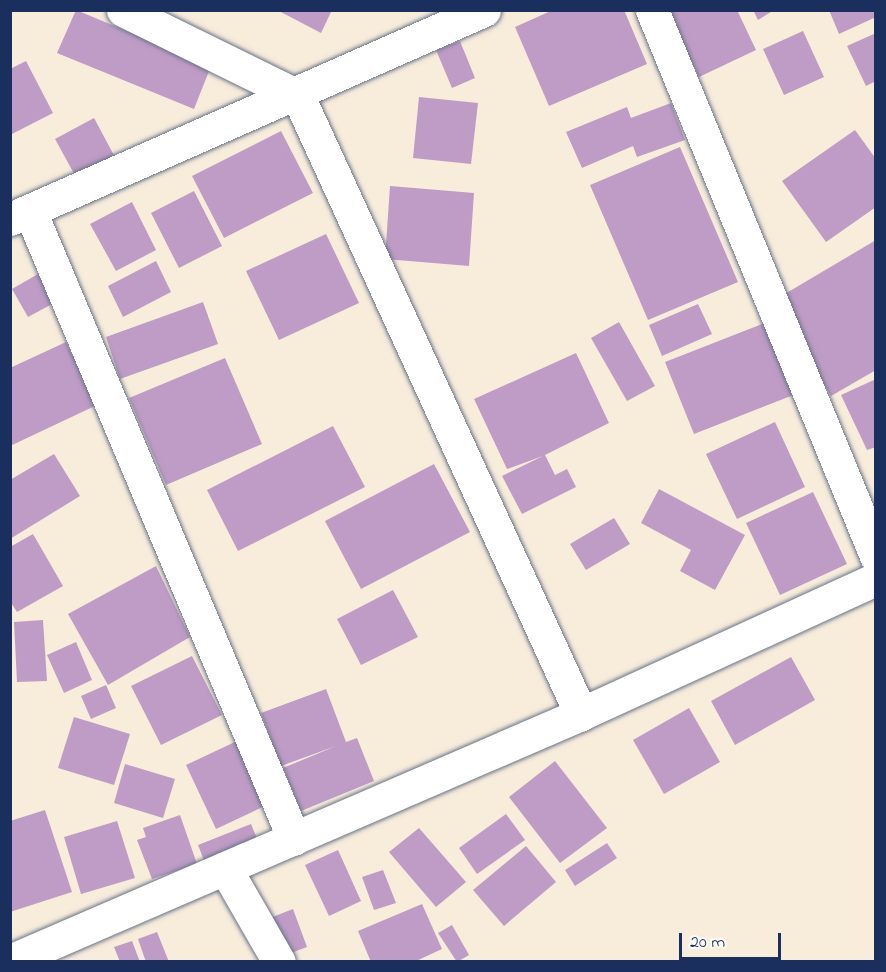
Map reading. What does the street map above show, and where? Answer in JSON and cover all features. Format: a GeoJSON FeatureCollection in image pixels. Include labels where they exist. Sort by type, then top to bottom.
{"type":"FeatureCollection","features":[{"type":"Feature","properties":{"kind":"street"},"geometry":{"type":"LineString","coordinates":[[123,10],[298,96],[581,714]]}},
{"type":"Feature","properties":{"kind":"street"},"geometry":{"type":"LineString","coordinates":[[294,839],[20,215],[298,96],[484,10]]}},
{"type":"Feature","properties":{"kind":"street"},"geometry":{"type":"LineString","coordinates":[[652,10],[876,556]]}},
{"type":"Feature","properties":{"kind":"street"},"geometry":{"type":"LineString","coordinates":[[10,961],[581,714],[876,579]]}},
{"type":"Feature","properties":{"kind":"street"},"geometry":{"type":"LineString","coordinates":[[225,868],[279,962]]}},
{"type":"Feature","properties":{"kind":"building"},"geometry":{"type":"Polygon","coordinates":[[[76,10],[211,66],[194,109],[57,53],[76,10]]]}},
{"type":"Feature","properties":{"kind":"building"},"geometry":{"type":"Polygon","coordinates":[[[277,10],[332,10],[321,33],[277,10]]]}},
{"type":"Feature","properties":{"kind":"building"},"geometry":{"type":"Polygon","coordinates":[[[553,10],[624,10],[647,64],[549,106],[515,27],[553,10]]]}},
{"type":"Feature","properties":{"kind":"building"},"geometry":{"type":"Polygon","coordinates":[[[667,10],[737,10],[756,50],[699,77],[667,10]]]}},
{"type":"Feature","properties":{"kind":"building"},"geometry":{"type":"Polygon","coordinates":[[[753,10],[774,10],[758,20],[753,10]]]}},
{"type":"Feature","properties":{"kind":"building"},"geometry":{"type":"Polygon","coordinates":[[[829,10],[876,10],[876,17],[839,34],[829,10]]]}},
{"type":"Feature","properties":{"kind":"building"},"geometry":{"type":"Polygon","coordinates":[[[803,31],[824,77],[784,95],[763,49],[803,31]]]}},
{"type":"Feature","properties":{"kind":"building"},"geometry":{"type":"Polygon","coordinates":[[[876,33],[876,81],[866,86],[847,46],[876,33]]]}},
{"type":"Feature","properties":{"kind":"building"},"geometry":{"type":"Polygon","coordinates":[[[460,41],[475,78],[452,88],[436,50],[460,41]]]}},
{"type":"Feature","properties":{"kind":"building"},"geometry":{"type":"Polygon","coordinates":[[[26,61],[53,113],[10,135],[10,69],[26,61]]]}},
{"type":"Feature","properties":{"kind":"building"},"geometry":{"type":"Polygon","coordinates":[[[419,97],[478,103],[471,164],[413,158],[419,97]]]}},
{"type":"Feature","properties":{"kind":"building"},"geometry":{"type":"Polygon","coordinates":[[[671,103],[685,140],[637,157],[633,146],[582,168],[566,132],[627,107],[631,118],[671,103]]]}},
{"type":"Feature","properties":{"kind":"building"},"geometry":{"type":"Polygon","coordinates":[[[94,118],[116,159],[77,179],[55,139],[94,118]]]}},
{"type":"Feature","properties":{"kind":"building"},"geometry":{"type":"Polygon","coordinates":[[[855,130],[876,159],[876,207],[826,242],[782,181],[855,130]]]}},
{"type":"Feature","properties":{"kind":"building"},"geometry":{"type":"Polygon","coordinates":[[[281,131],[313,193],[224,238],[192,176],[281,131]]]}},
{"type":"Feature","properties":{"kind":"building"},"geometry":{"type":"Polygon","coordinates":[[[680,147],[738,282],[648,320],[590,185],[680,147]]]}},
{"type":"Feature","properties":{"kind":"building"},"geometry":{"type":"Polygon","coordinates":[[[390,186],[474,193],[469,266],[385,259],[390,186]]]}},
{"type":"Feature","properties":{"kind":"building"},"geometry":{"type":"Polygon","coordinates":[[[194,191],[222,246],[179,268],[151,213],[194,191]]]}},
{"type":"Feature","properties":{"kind":"building"},"geometry":{"type":"Polygon","coordinates":[[[132,202],[156,250],[116,271],[90,224],[132,202]]]}},
{"type":"Feature","properties":{"kind":"building"},"geometry":{"type":"Polygon","coordinates":[[[326,234],[359,303],[279,340],[246,271],[326,234]]]}},
{"type":"Feature","properties":{"kind":"building"},"geometry":{"type":"Polygon","coordinates":[[[876,240],[876,370],[831,396],[773,301],[876,240]]]}},
{"type":"Feature","properties":{"kind":"building"},"geometry":{"type":"Polygon","coordinates":[[[156,261],[171,292],[123,317],[108,286],[156,261]]]}},
{"type":"Feature","properties":{"kind":"building"},"geometry":{"type":"Polygon","coordinates":[[[38,274],[54,303],[28,317],[12,289],[38,274]]]}},
{"type":"Feature","properties":{"kind":"building"},"geometry":{"type":"Polygon","coordinates":[[[203,302],[218,344],[120,379],[106,337],[203,302]]]}},
{"type":"Feature","properties":{"kind":"building"},"geometry":{"type":"Polygon","coordinates":[[[698,304],[712,334],[662,356],[649,325],[698,304]]]}},
{"type":"Feature","properties":{"kind":"building"},"geometry":{"type":"Polygon","coordinates":[[[619,322],[655,386],[627,401],[591,338],[619,322]]]}},
{"type":"Feature","properties":{"kind":"building"},"geometry":{"type":"Polygon","coordinates":[[[767,322],[796,394],[694,434],[665,362],[767,322]]]}},
{"type":"Feature","properties":{"kind":"building"},"geometry":{"type":"Polygon","coordinates":[[[66,342],[97,405],[10,446],[10,368],[66,342]]]}},
{"type":"Feature","properties":{"kind":"building"},"geometry":{"type":"Polygon","coordinates":[[[576,353],[609,423],[545,455],[555,475],[567,469],[576,487],[522,514],[502,476],[543,456],[507,469],[474,399],[576,353]]]}},
{"type":"Feature","properties":{"kind":"building"},"geometry":{"type":"Polygon","coordinates":[[[225,358],[262,444],[166,485],[129,398],[225,358]]]}},
{"type":"Feature","properties":{"kind":"building"},"geometry":{"type":"Polygon","coordinates":[[[876,379],[876,447],[867,450],[841,395],[876,379]]]}},
{"type":"Feature","properties":{"kind":"building"},"geometry":{"type":"Polygon","coordinates":[[[775,422],[805,487],[737,519],[706,454],[775,422]]]}},
{"type":"Feature","properties":{"kind":"building"},"geometry":{"type":"Polygon","coordinates":[[[333,426],[365,487],[238,551],[207,490],[333,426]]]}},
{"type":"Feature","properties":{"kind":"building"},"geometry":{"type":"Polygon","coordinates":[[[54,454],[80,496],[10,539],[10,480],[54,454]]]}},
{"type":"Feature","properties":{"kind":"building"},"geometry":{"type":"Polygon","coordinates":[[[434,464],[470,532],[361,589],[325,521],[434,464]]]}},
{"type":"Feature","properties":{"kind":"building"},"geometry":{"type":"Polygon","coordinates":[[[659,489],[745,535],[715,590],[680,571],[691,550],[641,523],[659,489]]]}},
{"type":"Feature","properties":{"kind":"building"},"geometry":{"type":"Polygon","coordinates":[[[813,492],[847,564],[780,595],[746,523],[813,492]]]}},
{"type":"Feature","properties":{"kind":"building"},"geometry":{"type":"Polygon","coordinates":[[[614,518],[630,544],[586,570],[570,544],[614,518]]]}},
{"type":"Feature","properties":{"kind":"building"},"geometry":{"type":"Polygon","coordinates":[[[33,534],[63,586],[17,612],[10,601],[10,547],[33,534]]]}},
{"type":"Feature","properties":{"kind":"building"},"geometry":{"type":"Polygon","coordinates":[[[156,566],[190,637],[108,685],[68,614],[156,566]]]}},
{"type":"Feature","properties":{"kind":"building"},"geometry":{"type":"Polygon","coordinates":[[[393,590],[418,637],[361,665],[337,619],[393,590]]]}},
{"type":"Feature","properties":{"kind":"building"},"geometry":{"type":"Polygon","coordinates":[[[43,620],[47,681],[17,682],[14,622],[43,620]]]}},
{"type":"Feature","properties":{"kind":"building"},"geometry":{"type":"Polygon","coordinates":[[[76,642],[92,680],[64,693],[47,655],[76,642]]]}},
{"type":"Feature","properties":{"kind":"building"},"geometry":{"type":"Polygon","coordinates":[[[192,656],[222,715],[161,745],[131,686],[192,656]]]}},
{"type":"Feature","properties":{"kind":"building"},"geometry":{"type":"Polygon","coordinates":[[[791,657],[815,700],[735,745],[711,701],[791,657]]]}},
{"type":"Feature","properties":{"kind":"building"},"geometry":{"type":"Polygon","coordinates":[[[106,685],[116,708],[91,719],[81,696],[106,685]]]}},
{"type":"Feature","properties":{"kind":"building"},"geometry":{"type":"Polygon","coordinates":[[[326,689],[346,742],[357,738],[374,781],[301,811],[283,768],[336,746],[281,766],[261,713],[326,689]]]}},
{"type":"Feature","properties":{"kind":"building"},"geometry":{"type":"Polygon","coordinates":[[[689,708],[720,762],[664,794],[633,740],[689,708]]]}},
{"type":"Feature","properties":{"kind":"building"},"geometry":{"type":"Polygon","coordinates":[[[74,717],[130,734],[114,785],[58,768],[74,717]]]}},
{"type":"Feature","properties":{"kind":"building"},"geometry":{"type":"Polygon","coordinates":[[[237,741],[267,805],[216,829],[186,765],[237,741]]]}},
{"type":"Feature","properties":{"kind":"building"},"geometry":{"type":"Polygon","coordinates":[[[555,761],[607,828],[560,863],[509,797],[555,761]]]}},
{"type":"Feature","properties":{"kind":"building"},"geometry":{"type":"Polygon","coordinates":[[[125,764],[175,779],[163,818],[114,803],[125,764]]]}},
{"type":"Feature","properties":{"kind":"building"},"geometry":{"type":"Polygon","coordinates":[[[45,810],[72,892],[10,912],[10,821],[45,810]]]}},
{"type":"Feature","properties":{"kind":"building"},"geometry":{"type":"Polygon","coordinates":[[[506,814],[525,840],[477,874],[459,848],[506,814]]]}},
{"type":"Feature","properties":{"kind":"building"},"geometry":{"type":"Polygon","coordinates":[[[180,815],[197,864],[152,879],[137,840],[146,837],[143,828],[180,815]]]}},
{"type":"Feature","properties":{"kind":"building"},"geometry":{"type":"Polygon","coordinates":[[[117,821],[135,878],[81,894],[64,837],[117,821]]]}},
{"type":"Feature","properties":{"kind":"building"},"geometry":{"type":"Polygon","coordinates":[[[251,824],[258,841],[205,863],[198,845],[251,824]]]}},
{"type":"Feature","properties":{"kind":"building"},"geometry":{"type":"Polygon","coordinates":[[[419,828],[466,882],[436,907],[389,852],[419,828]]]}},
{"type":"Feature","properties":{"kind":"building"},"geometry":{"type":"Polygon","coordinates":[[[607,843],[617,858],[575,886],[565,870],[607,843]]]}},
{"type":"Feature","properties":{"kind":"building"},"geometry":{"type":"Polygon","coordinates":[[[526,846],[556,882],[504,926],[473,890],[526,846]]]}},
{"type":"Feature","properties":{"kind":"building"},"geometry":{"type":"Polygon","coordinates":[[[338,850],[361,901],[329,916],[305,865],[338,850]]]}},
{"type":"Feature","properties":{"kind":"building"},"geometry":{"type":"Polygon","coordinates":[[[383,870],[396,903],[374,910],[362,877],[383,870]]]}},
{"type":"Feature","properties":{"kind":"building"},"geometry":{"type":"Polygon","coordinates":[[[422,904],[442,949],[414,962],[371,962],[358,931],[422,904]]]}},
{"type":"Feature","properties":{"kind":"building"},"geometry":{"type":"Polygon","coordinates":[[[293,909],[307,947],[283,956],[270,918],[293,909]]]}},
{"type":"Feature","properties":{"kind":"building"},"geometry":{"type":"Polygon","coordinates":[[[452,925],[469,955],[457,962],[438,933],[452,925]]]}},
{"type":"Feature","properties":{"kind":"building"},"geometry":{"type":"Polygon","coordinates":[[[157,932],[169,962],[146,962],[138,939],[157,932]]]}},
{"type":"Feature","properties":{"kind":"building"},"geometry":{"type":"Polygon","coordinates":[[[132,941],[140,962],[120,962],[114,947],[132,941]]]}}]}
